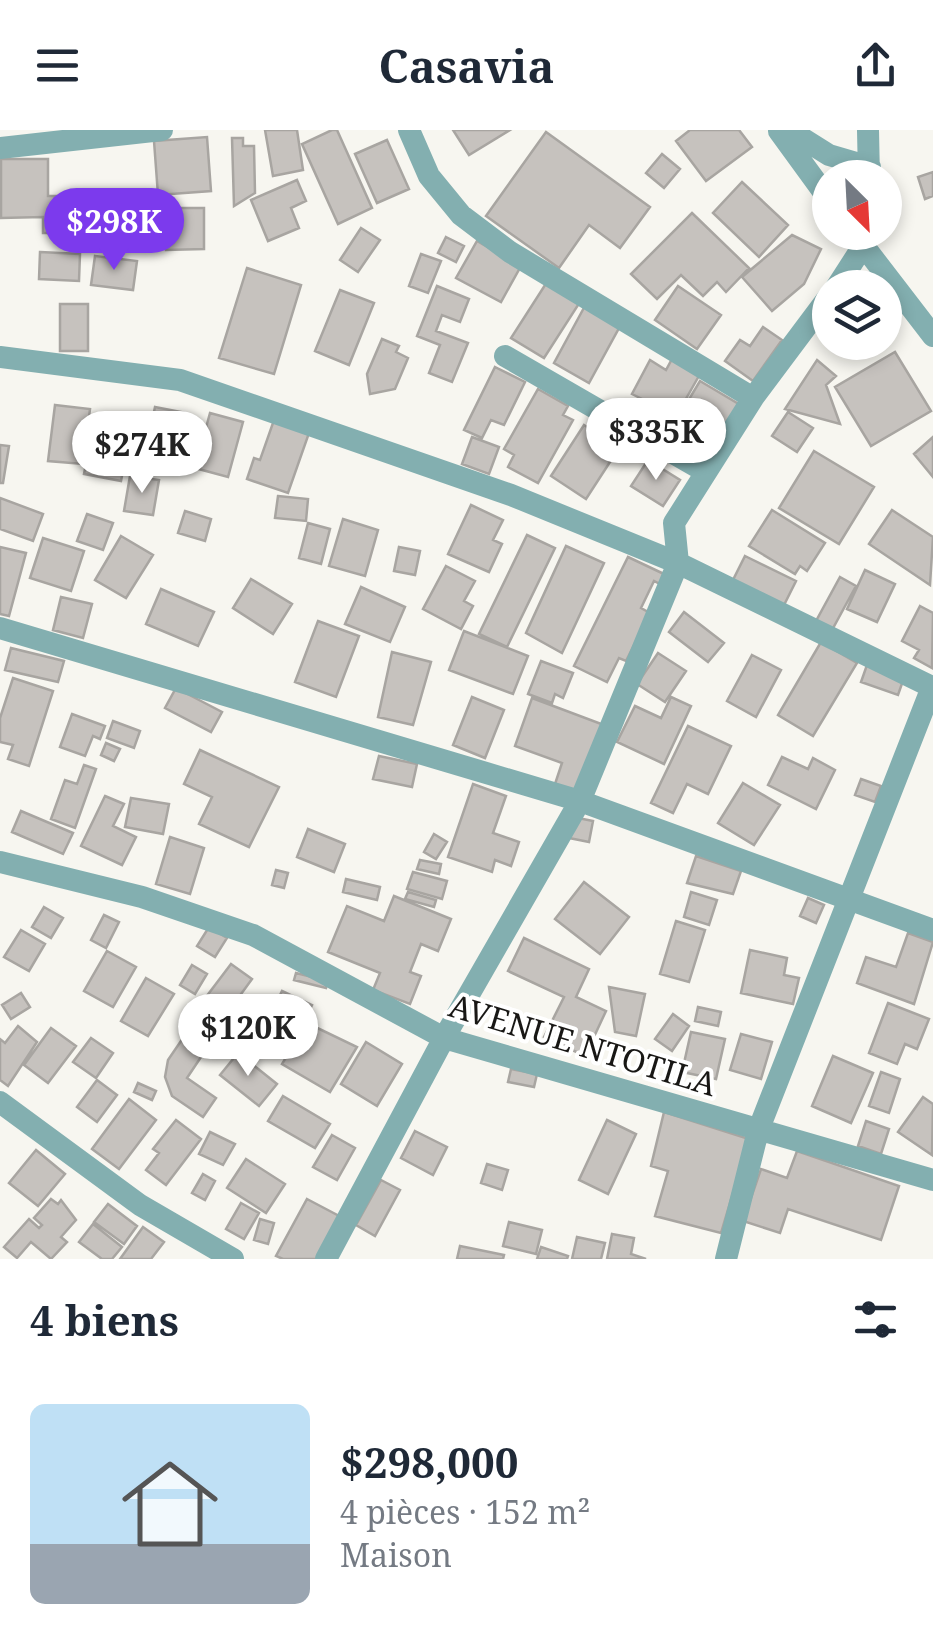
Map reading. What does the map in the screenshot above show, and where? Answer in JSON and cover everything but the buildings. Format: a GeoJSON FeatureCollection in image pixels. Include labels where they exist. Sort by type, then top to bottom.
{"type":"FeatureCollection","features":[{"type":"Feature","properties":{"kind":"street"},"geometry":{"type":"LineString","coordinates":[[0,148],[162,130]]}},
{"type":"Feature","properties":{"kind":"street"},"geometry":{"type":"LineString","coordinates":[[409,130],[429,176],[461,215],[510,252],[754,398]]}},
{"type":"Feature","properties":{"kind":"street"},"geometry":{"type":"LineString","coordinates":[[778,130],[812,176]]}},
{"type":"Feature","properties":{"kind":"street"},"geometry":{"type":"LineString","coordinates":[[789,130],[841,160]]}},
{"type":"Feature","properties":{"kind":"street"},"geometry":{"type":"LineString","coordinates":[[868,130],[869,160]]}},
{"type":"Feature","properties":{"kind":"street"},"geometry":{"type":"LineString","coordinates":[[870,250],[933,336]]}},
{"type":"Feature","properties":{"kind":"street"},"geometry":{"type":"LineString","coordinates":[[326,1259],[444,1038],[580,801],[678,563],[674,523],[754,398],[812,319]]}},
{"type":"Feature","properties":{"kind":"street"},"geometry":{"type":"LineString","coordinates":[[504,356],[706,472]]}},
{"type":"Feature","properties":{"kind":"street"},"geometry":{"type":"LineString","coordinates":[[0,357],[180,380],[510,496],[678,563],[932,687],[758,1132],[726,1259]]}},
{"type":"Feature","properties":{"kind":"street"},"geometry":{"type":"LineString","coordinates":[[0,628],[580,801],[933,930]]}},
{"type":"Feature","properties":{"kind":"street","name":"AVENUE NTOTILA"},"geometry":{"type":"LineString","coordinates":[[0,862],[142,898],[254,935],[444,1038],[933,1180]]}},
{"type":"Feature","properties":{"kind":"street"},"geometry":{"type":"LineString","coordinates":[[0,1102],[140,1205],[233,1259]]}}]}
